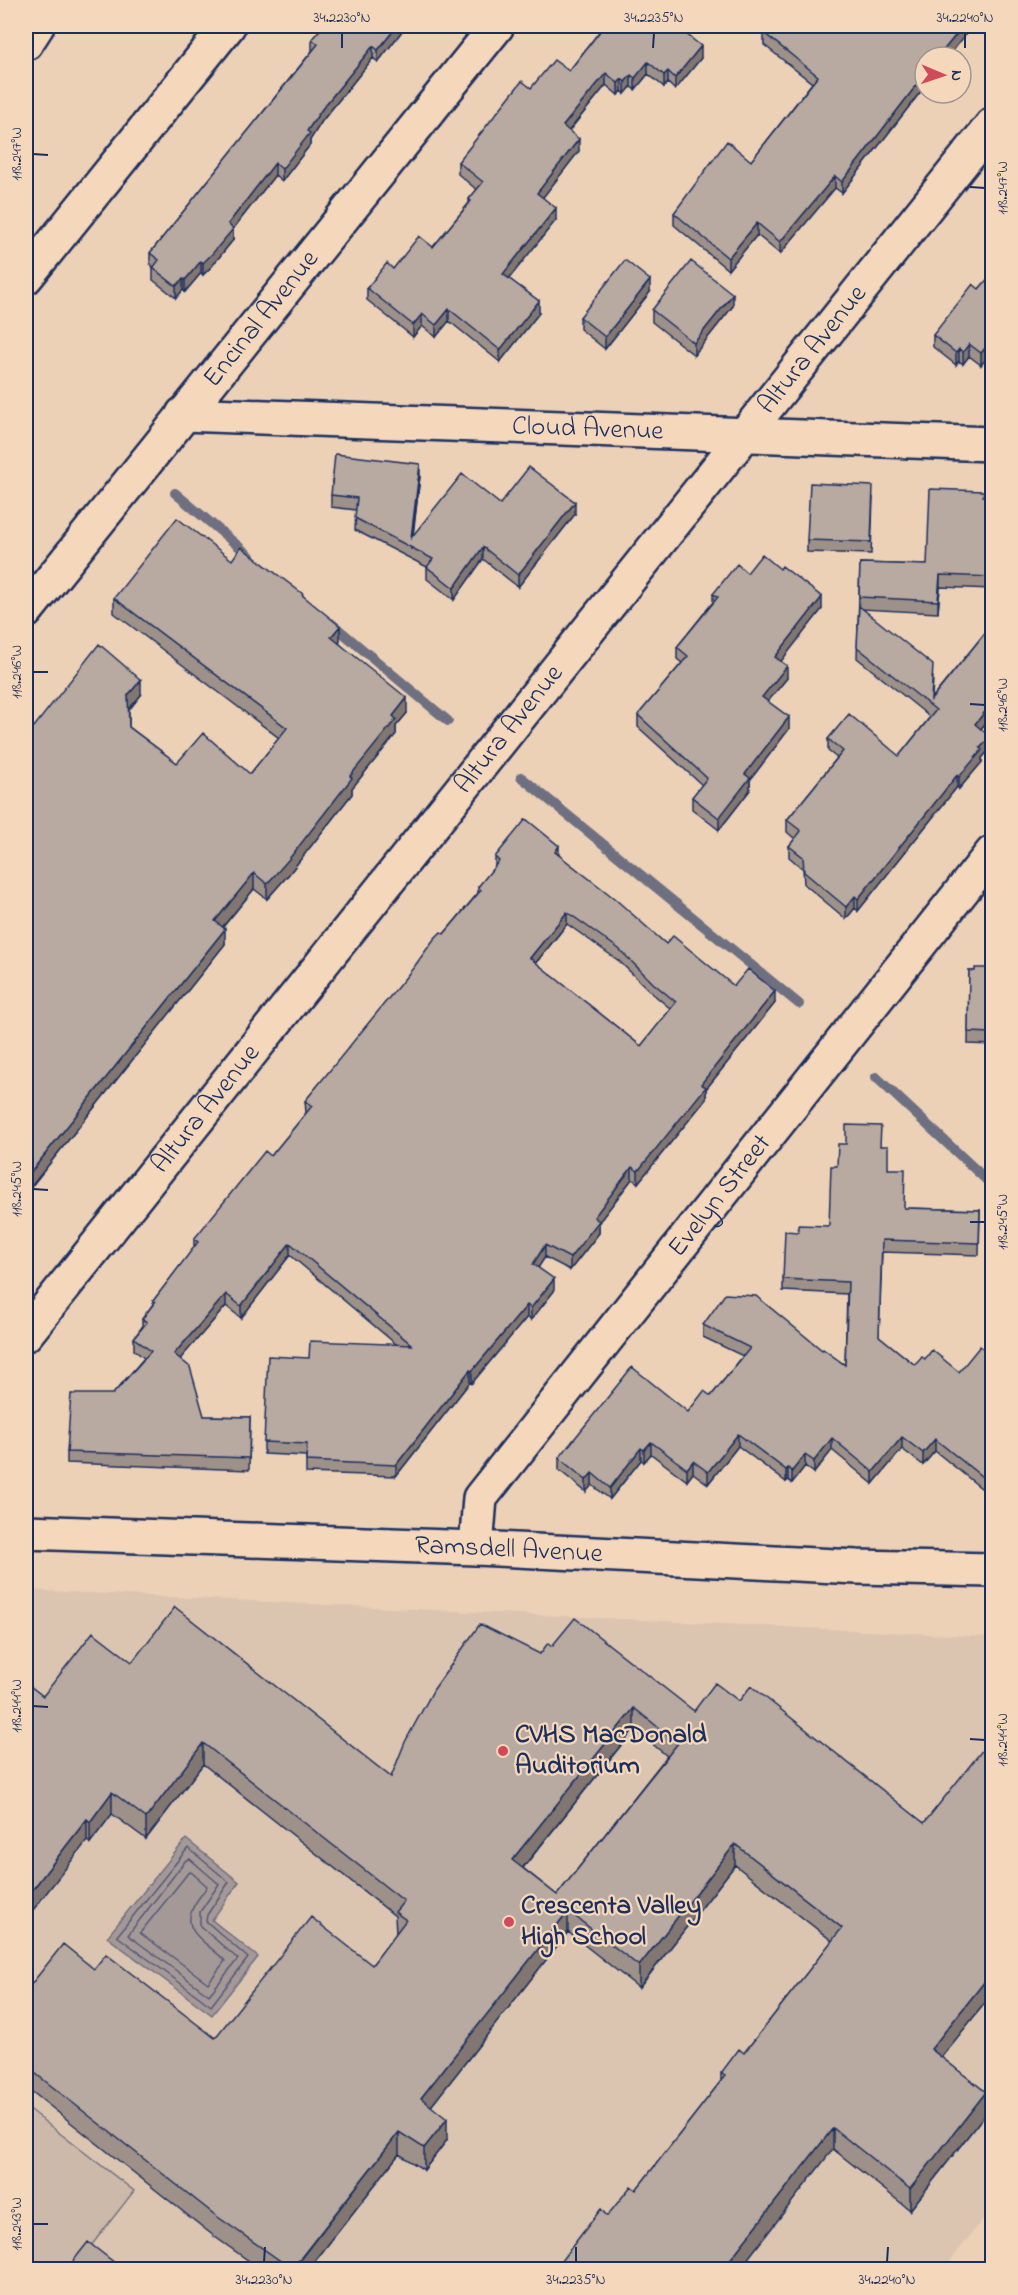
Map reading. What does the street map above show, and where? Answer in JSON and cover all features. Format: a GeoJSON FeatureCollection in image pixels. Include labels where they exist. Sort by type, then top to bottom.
{"type":"FeatureCollection","features":[{"type":"Feature","properties":{"kind":"main road"},"geometry":{"type":"LineString","coordinates":[[26,43],[37,26]]}},
{"type":"Feature","properties":{"kind":"main road"},"geometry":{"type":"LineString","coordinates":[[26,277],[228,26]]}},
{"type":"Feature","properties":{"kind":"main road","name":"Encinal Avenue"},"geometry":{"type":"LineString","coordinates":[[26,611],[497,26]]}},
{"type":"Feature","properties":{"kind":"main road","name":"Altura Avenue"},"geometry":{"type":"LineString","coordinates":[[26,1334],[993,125]]}},
{"type":"Feature","properties":{"kind":"main road","name":"Cloud Avenue"},"geometry":{"type":"LineString","coordinates":[[183,414],[993,444]]}},
{"type":"Feature","properties":{"kind":"main road","name":"Evelyn Street"},"geometry":{"type":"LineString","coordinates":[[476,1548],[480,1498],[993,853]]}},
{"type":"Feature","properties":{"kind":"main road","name":"Ramsdell Avenue"},"geometry":{"type":"LineString","coordinates":[[26,1532],[476,1548],[857,1567],[993,1570]]}},
{"type":"Feature","properties":{"kind":"shaded area","name":"Crescenta Valley High School"},"geometry":{"type":"Polygon","coordinates":[[[26,1590],[992,1637],[992,2208],[944,2269],[26,2269],[26,1590]]]}},
{"type":"Feature","properties":{"kind":"shaded area"},"geometry":{"type":"Polygon","coordinates":[[[26,2107],[134,2191],[73,2269],[26,2269],[26,2107]]]}},
{"type":"Feature","properties":{"kind":"water"},"geometry":{"type":"Polygon","coordinates":[[[186,1839],[239,1882],[212,1920],[258,1957],[212,2015],[107,1937],[186,1839]]]}},
{"type":"Feature","properties":{"kind":"building"},"geometry":{"type":"Polygon","coordinates":[[[323,26],[397,26],[378,50],[373,46],[322,109],[307,131],[310,133],[282,169],[275,163],[228,224],[233,229],[212,254],[203,263],[201,261],[185,280],[183,279],[176,286],[153,268],[159,260],[150,253],[318,44],[312,39],[323,26]]]}},
{"type":"Feature","properties":{"kind":"building"},"geometry":{"type":"Polygon","coordinates":[[[604,26],[676,26],[701,46],[675,78],[668,71],[664,75],[648,62],[635,78],[631,75],[625,82],[622,79],[618,83],[606,73],[563,126],[579,139],[537,193],[556,208],[503,274],[539,301],[500,350],[449,309],[436,325],[422,314],[413,325],[367,288],[387,263],[393,269],[419,236],[433,247],[471,201],[469,199],[483,182],[458,162],[522,81],[531,88],[554,60],[569,71],[604,26]]]}},
{"type":"Feature","properties":{"kind":"building"},"geometry":{"type":"Polygon","coordinates":[[[769,26],[843,26],[848,29],[851,26],[963,26],[948,45],[913,45],[913,90],[842,182],[835,176],[780,242],[757,223],[728,258],[674,213],[727,141],[751,161],[818,76],[764,33],[769,26]]]}},
{"type":"Feature","properties":{"kind":"building"},"geometry":{"type":"Polygon","coordinates":[[[625,260],[650,280],[605,337],[580,317],[625,260]]]}},
{"type":"Feature","properties":{"kind":"building"},"geometry":{"type":"Polygon","coordinates":[[[691,261],[733,294],[694,343],[652,310],[691,261]]]}},
{"type":"Feature","properties":{"kind":"building"},"geometry":{"type":"Polygon","coordinates":[[[993,273],[993,339],[981,353],[969,344],[963,352],[959,349],[956,353],[933,335],[973,284],[979,289],[993,273]]]}},
{"type":"Feature","properties":{"kind":"building"},"geometry":{"type":"Polygon","coordinates":[[[335,454],[420,464],[411,538],[462,474],[500,504],[529,467],[575,502],[518,575],[483,547],[454,588],[427,567],[433,559],[355,518],[357,498],[331,495],[335,454]]]}},
{"type":"Feature","properties":{"kind":"building"},"geometry":{"type":"Polygon","coordinates":[[[810,483],[873,486],[871,542],[807,540],[810,483]]]}},
{"type":"Feature","properties":{"kind":"building"},"geometry":{"type":"Polygon","coordinates":[[[930,489],[984,491],[983,496],[990,496],[988,540],[993,540],[993,577],[940,575],[938,601],[859,597],[860,563],[927,565],[930,489]]]}},
{"type":"Feature","properties":{"kind":"building"},"geometry":{"type":"Polygon","coordinates":[[[177,518],[232,560],[241,547],[303,594],[340,626],[331,637],[407,698],[393,716],[396,719],[350,776],[352,778],[289,859],[267,884],[254,873],[215,921],[225,929],[26,1178],[26,720],[34,727],[99,644],[141,680],[128,695],[129,727],[177,763],[203,733],[250,774],[287,728],[114,598],[177,518]]]}},
{"type":"Feature","properties":{"kind":"building"},"geometry":{"type":"Polygon","coordinates":[[[762,554],[780,569],[782,566],[822,597],[775,657],[787,666],[762,697],[789,717],[745,774],[750,778],[719,818],[692,797],[707,778],[638,715],[688,656],[677,647],[718,597],[713,594],[737,564],[747,573],[762,554]]]}},
{"type":"Feature","properties":{"kind":"building"},"geometry":{"type":"Polygon","coordinates":[[[859,606],[933,665],[931,700],[993,623],[993,702],[975,724],[990,737],[980,748],[982,750],[959,777],[957,775],[858,899],[855,896],[846,907],[804,872],[803,857],[789,846],[801,831],[787,820],[843,751],[828,739],[849,714],[899,756],[936,710],[857,647],[859,606]]]}},
{"type":"Feature","properties":{"kind":"building"},"geometry":{"type":"Polygon","coordinates":[[[526,819],[559,846],[555,852],[614,898],[666,944],[673,936],[734,986],[748,969],[775,991],[701,1084],[706,1087],[638,1171],[632,1167],[594,1217],[599,1221],[570,1258],[545,1245],[533,1264],[554,1279],[531,1308],[527,1305],[472,1371],[470,1370],[396,1465],[306,1461],[307,1444],[264,1442],[268,1356],[309,1358],[310,1341],[412,1345],[290,1243],[241,1306],[226,1294],[174,1354],[190,1367],[204,1416],[250,1417],[249,1458],[67,1452],[71,1394],[113,1394],[151,1351],[134,1338],[147,1322],[142,1319],[155,1302],[153,1301],[198,1242],[194,1239],[265,1151],[271,1156],[312,1106],[305,1101],[434,939],[441,932],[444,934],[481,890],[478,887],[499,861],[495,857],[526,819]],[[567,912],[530,958],[641,1046],[676,1002],[619,949],[567,912]]]}},
{"type":"Feature","properties":{"kind":"building"},"geometry":{"type":"Polygon","coordinates":[[[975,968],[993,968],[993,1033],[968,1032],[969,971],[975,971],[975,968]]]}},
{"type":"Feature","properties":{"kind":"building"},"geometry":{"type":"Polygon","coordinates":[[[846,1125],[881,1126],[880,1146],[888,1146],[888,1169],[905,1169],[904,1208],[980,1210],[979,1243],[882,1240],[879,1336],[915,1365],[922,1357],[925,1359],[932,1350],[959,1372],[980,1346],[993,1356],[993,1482],[991,1484],[935,1439],[923,1453],[902,1437],[873,1472],[832,1438],[814,1461],[805,1455],[792,1471],[788,1468],[786,1470],[738,1434],[708,1472],[693,1461],[687,1469],[651,1442],[644,1450],[641,1448],[610,1488],[592,1473],[586,1480],[559,1458],[632,1367],[688,1412],[704,1391],[711,1396],[750,1348],[703,1325],[725,1294],[756,1296],[822,1350],[845,1365],[848,1282],[783,1279],[785,1231],[798,1232],[798,1225],[829,1226],[831,1166],[837,1166],[838,1144],[846,1144],[846,1125]]]}},
{"type":"Feature","properties":{"kind":"building","name":"Crescenta Valley High School"},"geometry":{"type":"Polygon","coordinates":[[[175,1607],[391,1777],[405,1742],[434,1689],[480,1624],[540,1654],[548,1643],[552,1646],[575,1618],[694,1711],[715,1683],[739,1701],[751,1686],[924,1823],[984,1748],[993,1754],[993,1944],[990,1947],[993,1949],[993,1971],[931,2049],[986,2092],[910,2189],[833,2128],[722,2270],[554,2270],[601,2209],[607,2216],[631,2186],[636,2190],[725,2076],[721,2073],[739,2049],[744,2053],[842,1928],[735,1844],[639,1966],[568,1911],[421,2098],[447,2119],[424,2148],[399,2132],[292,2269],[215,2215],[26,2066],[26,1991],[63,1944],[94,1969],[106,1954],[215,2038],[311,1917],[372,1965],[406,1920],[395,1912],[404,1901],[203,1743],[146,1818],[112,1792],[90,1822],[87,1819],[26,1898],[26,1683],[43,1696],[93,1632],[132,1662],[175,1607]],[[634,1708],[512,1860],[557,1895],[678,1743],[634,1708]]]}},
{"type":"Feature","properties":{"kind":"building"},"geometry":{"type":"Polygon","coordinates":[[[88,2242],[124,2270],[66,2270],[88,2242]]]}},
{"type":"Feature","properties":{"kind":"waterway"},"geometry":{"type":"LineString","coordinates":[[175,493],[250,556]]}},
{"type":"Feature","properties":{"kind":"waterway"},"geometry":{"type":"LineString","coordinates":[[331,623],[448,721]]}},
{"type":"Feature","properties":{"kind":"waterway"},"geometry":{"type":"LineString","coordinates":[[521,777],[799,1004]]}},
{"type":"Feature","properties":{"kind":"waterway"},"geometry":{"type":"LineString","coordinates":[[876,1077],[992,1185]]}},
{"type":"Feature","properties":{"kind":"place","name":"CVHS MacDonald Auditorium"},"geometry":{"type":"Point","coordinates":[503,1751]}},
{"type":"Feature","properties":{"kind":"place","name":"Crescenta Valley High School"},"geometry":{"type":"Point","coordinates":[509,1922]}}]}
